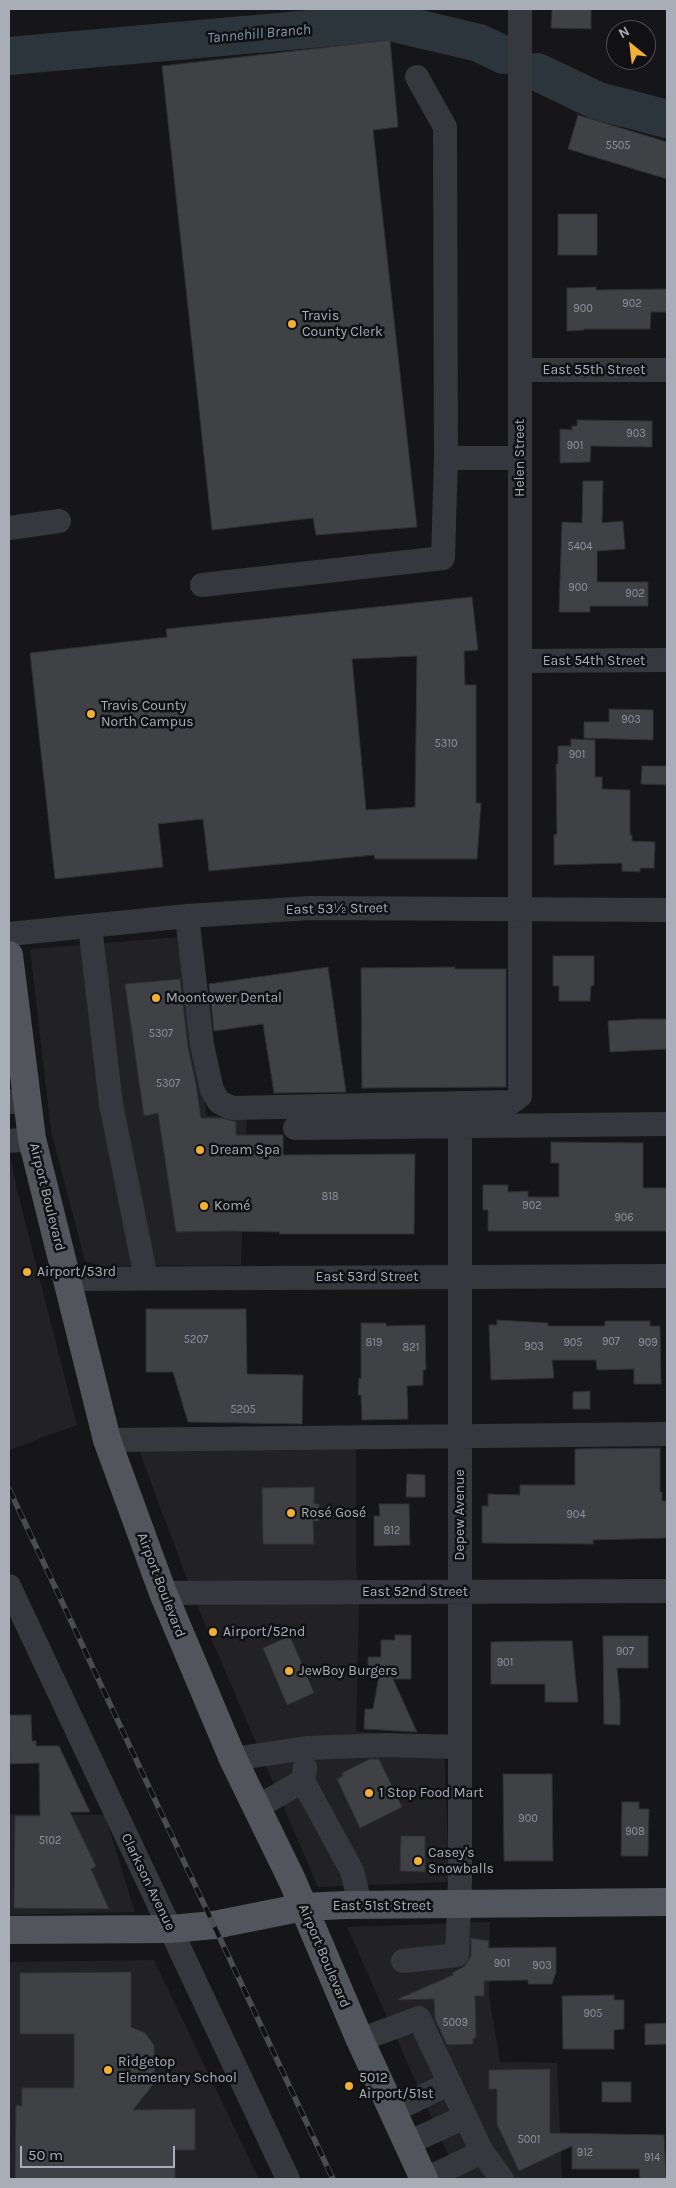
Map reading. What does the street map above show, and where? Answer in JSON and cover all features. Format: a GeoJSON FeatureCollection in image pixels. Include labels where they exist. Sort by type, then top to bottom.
{"type":"FeatureCollection","features":[{"type":"Feature","properties":{"kind":"main road","name":"Airport Boulevard"},"geometry":{"type":"LineString","coordinates":[[9,956],[20,1140],[68,1279],[107,1440],[163,1593],[233,1759],[304,1907],[360,2040],[425,2179]]}},
{"type":"Feature","properties":{"kind":"main road","name":"East 51st Street"},"geometry":{"type":"LineString","coordinates":[[9,1930],[170,1929],[214,1925],[304,1907],[360,1904],[460,1905],[667,1902]]}},
{"type":"Feature","properties":{"kind":"street","name":"Helen Street"},"geometry":{"type":"LineString","coordinates":[[187,916],[202,1046],[212,1090],[219,1102],[232,1108],[512,1102],[520,1096],[520,9]]}},
{"type":"Feature","properties":{"kind":"street"},"geometry":{"type":"LineString","coordinates":[[202,584],[443,558],[446,458],[445,127],[418,77]]}},
{"type":"Feature","properties":{"kind":"street","name":"East 55th Street"},"geometry":{"type":"LineString","coordinates":[[520,370],[667,370]]}},
{"type":"Feature","properties":{"kind":"street"},"geometry":{"type":"LineString","coordinates":[[446,458],[520,458]]}},
{"type":"Feature","properties":{"kind":"street"},"geometry":{"type":"LineString","coordinates":[[9,528],[59,521]]}},
{"type":"Feature","properties":{"kind":"street","name":"East 54th Street"},"geometry":{"type":"LineString","coordinates":[[520,661],[667,660]]}},
{"type":"Feature","properties":{"kind":"street","name":"East 53½ Street"},"geometry":{"type":"LineString","coordinates":[[9,934],[187,916],[310,908],[667,910]]}},
{"type":"Feature","properties":{"kind":"street"},"geometry":{"type":"LineString","coordinates":[[90,926],[111,1104],[146,1278]]}},
{"type":"Feature","properties":{"kind":"street"},"geometry":{"type":"LineString","coordinates":[[295,1128],[667,1124]]}},
{"type":"Feature","properties":{"kind":"street","name":"Depew Avenue"},"geometry":{"type":"LineString","coordinates":[[403,1961],[457,1955],[460,1905],[460,1126]]}},
{"type":"Feature","properties":{"kind":"street","name":"East 53rd Street"},"geometry":{"type":"LineString","coordinates":[[68,1279],[667,1276]]}},
{"type":"Feature","properties":{"kind":"street"},"geometry":{"type":"LineString","coordinates":[[107,1440],[667,1434]]}},
{"type":"Feature","properties":{"kind":"street","name":"Clarkson Avenue"},"geometry":{"type":"LineString","coordinates":[[9,1586],[288,2179]]}},
{"type":"Feature","properties":{"kind":"street","name":"East 52nd Street"},"geometry":{"type":"LineString","coordinates":[[163,1593],[667,1591]]}},
{"type":"Feature","properties":{"kind":"street"},"geometry":{"type":"LineString","coordinates":[[233,1759],[307,1748],[386,1745],[460,1747]]}},
{"type":"Feature","properties":{"kind":"street"},"geometry":{"type":"LineString","coordinates":[[307,1748],[303,1781],[352,1871],[360,1904]]}},
{"type":"Feature","properties":{"kind":"street"},"geometry":{"type":"LineString","coordinates":[[257,1808],[303,1781]]}},
{"type":"Feature","properties":{"kind":"street"},"geometry":{"type":"LineString","coordinates":[[360,2040],[419,2018],[482,2152],[502,2179]]}},
{"type":"Feature","properties":{"kind":"street"},"geometry":{"type":"LineString","coordinates":[[393,2111],[450,2083]]}},
{"type":"Feature","properties":{"kind":"street"},"geometry":{"type":"LineString","coordinates":[[408,2143],[465,2117]]}},
{"type":"Feature","properties":{"kind":"street"},"geometry":{"type":"LineString","coordinates":[[425,2179],[482,2152]]}},
{"type":"Feature","properties":{"kind":"shaded area"},"geometry":{"type":"Polygon","coordinates":[[[179,937],[207,1116],[247,1115],[241,1265],[102,1266],[85,1261],[51,1131],[30,949],[179,937]]]}},
{"type":"Feature","properties":{"kind":"shaded area"},"geometry":{"type":"Polygon","coordinates":[[[9,1150],[17,1190],[77,1425],[9,1450],[9,1150]]]}},
{"type":"Feature","properties":{"kind":"shaded area"},"geometry":{"type":"Polygon","coordinates":[[[356,1443],[356,1562],[359,1604],[356,1731],[444,1742],[449,1882],[318,1887],[196,1603],[137,1445],[356,1443]]]}},
{"type":"Feature","properties":{"kind":"shaded area"},"geometry":{"type":"Polygon","coordinates":[[[9,1814],[105,1815],[135,1912],[9,1915],[9,1814]]]}},
{"type":"Feature","properties":{"kind":"shaded area"},"geometry":{"type":"Polygon","coordinates":[[[490,1922],[489,1996],[500,2062],[557,2063],[562,2179],[459,2179],[347,1927],[490,1922]]]}},
{"type":"Feature","properties":{"kind":"shaded area","name":"Ridgetop Elementary School"},"geometry":{"type":"Polygon","coordinates":[[[154,1960],[259,2179],[9,2179],[9,1962],[154,1960]]]}},
{"type":"Feature","properties":{"kind":"building"},"geometry":{"type":"Polygon","coordinates":[[[552,9],[591,9],[591,29],[551,28],[552,9]]]}},
{"type":"Feature","properties":{"kind":"building","name":"Travis County Clerk"},"geometry":{"type":"Polygon","coordinates":[[[390,40],[398,127],[373,130],[417,527],[316,535],[313,518],[212,530],[162,66],[390,40]]]}},
{"type":"Feature","properties":{"kind":"building"},"geometry":{"type":"Polygon","coordinates":[[[578,115],[667,142],[667,179],[568,149],[578,115]]]}},
{"type":"Feature","properties":{"kind":"building"},"geometry":{"type":"Polygon","coordinates":[[[558,214],[597,214],[597,255],[558,255],[558,214]]]}},
{"type":"Feature","properties":{"kind":"building"},"geometry":{"type":"Polygon","coordinates":[[[596,287],[596,290],[667,289],[667,312],[651,312],[650,329],[584,329],[567,331],[567,288],[596,287]]]}},
{"type":"Feature","properties":{"kind":"building"},"geometry":{"type":"Polygon","coordinates":[[[577,420],[652,421],[652,447],[591,446],[590,462],[560,463],[560,429],[572,430],[572,426],[577,426],[577,420]]]}},
{"type":"Feature","properties":{"kind":"building"},"geometry":{"type":"Polygon","coordinates":[[[583,481],[603,481],[602,523],[623,521],[625,549],[597,551],[597,582],[648,582],[648,606],[590,606],[590,612],[559,612],[562,522],[582,523],[583,481]]]}},
{"type":"Feature","properties":{"kind":"building"},"geometry":{"type":"Polygon","coordinates":[[[472,597],[478,650],[464,651],[465,685],[476,685],[476,803],[481,803],[477,859],[375,859],[374,855],[209,871],[203,819],[158,824],[163,867],[55,879],[30,653],[167,637],[166,629],[472,597]],[[417,656],[352,659],[366,810],[415,807],[417,656]]]}},
{"type":"Feature","properties":{"kind":"building"},"geometry":{"type":"Polygon","coordinates":[[[609,709],[653,710],[653,740],[584,738],[584,722],[609,722],[609,709]]]}},
{"type":"Feature","properties":{"kind":"building"},"geometry":{"type":"Polygon","coordinates":[[[571,739],[595,740],[595,777],[602,777],[602,789],[630,790],[630,835],[632,835],[632,841],[655,842],[654,868],[640,868],[640,872],[622,871],[622,863],[554,865],[554,835],[557,834],[556,764],[558,764],[558,746],[571,746],[571,739]]]}},
{"type":"Feature","properties":{"kind":"building"},"geometry":{"type":"Polygon","coordinates":[[[642,766],[667,766],[667,785],[641,784],[642,766]]]}},
{"type":"Feature","properties":{"kind":"building"},"geometry":{"type":"Polygon","coordinates":[[[553,956],[594,956],[594,985],[591,986],[590,1001],[559,1001],[559,986],[553,986],[553,956]]]}},
{"type":"Feature","properties":{"kind":"building"},"geometry":{"type":"Polygon","coordinates":[[[328,967],[346,1092],[274,1093],[263,1024],[214,1031],[209,984],[328,967]]]}},
{"type":"Feature","properties":{"kind":"building"},"geometry":{"type":"Polygon","coordinates":[[[455,967],[455,969],[506,969],[506,1087],[362,1088],[361,968],[455,967]]]}},
{"type":"Feature","properties":{"kind":"building"},"geometry":{"type":"Polygon","coordinates":[[[180,979],[188,1047],[201,1118],[222,1118],[236,1122],[236,1135],[283,1135],[283,1155],[415,1154],[414,1234],[176,1232],[158,1113],[144,1116],[125,984],[180,979]]]}},
{"type":"Feature","properties":{"kind":"building"},"geometry":{"type":"Polygon","coordinates":[[[667,1019],[667,1049],[610,1052],[608,1021],[667,1019]]]}},
{"type":"Feature","properties":{"kind":"building"},"geometry":{"type":"Polygon","coordinates":[[[551,1142],[643,1143],[643,1188],[667,1188],[667,1231],[488,1231],[488,1210],[483,1210],[483,1185],[508,1185],[508,1192],[528,1191],[528,1197],[559,1197],[559,1163],[551,1163],[551,1142]]]}},
{"type":"Feature","properties":{"kind":"building"},"geometry":{"type":"Polygon","coordinates":[[[146,1309],[246,1309],[247,1374],[303,1375],[302,1424],[188,1422],[173,1372],[146,1372],[146,1309]]]}},
{"type":"Feature","properties":{"kind":"building"},"geometry":{"type":"Polygon","coordinates":[[[497,1320],[548,1323],[548,1326],[605,1326],[605,1321],[650,1321],[650,1326],[660,1326],[661,1384],[634,1384],[634,1369],[597,1370],[596,1360],[552,1360],[554,1378],[491,1380],[489,1325],[497,1325],[497,1320]]]}},
{"type":"Feature","properties":{"kind":"building"},"geometry":{"type":"Polygon","coordinates":[[[361,1323],[386,1323],[386,1326],[425,1325],[426,1370],[423,1370],[423,1385],[407,1386],[408,1419],[362,1420],[361,1395],[358,1395],[359,1378],[361,1379],[361,1323]]]}},
{"type":"Feature","properties":{"kind":"building"},"geometry":{"type":"Polygon","coordinates":[[[590,1391],[590,1409],[573,1409],[573,1392],[590,1391]]]}},
{"type":"Feature","properties":{"kind":"building"},"geometry":{"type":"Polygon","coordinates":[[[660,1448],[660,1492],[662,1492],[662,1501],[667,1501],[667,1538],[593,1540],[593,1544],[482,1543],[482,1506],[488,1506],[488,1494],[520,1495],[520,1485],[575,1485],[575,1449],[660,1448]]]}},
{"type":"Feature","properties":{"kind":"building"},"geometry":{"type":"Polygon","coordinates":[[[407,1474],[425,1475],[425,1497],[406,1497],[407,1474]]]}},
{"type":"Feature","properties":{"kind":"building","name":"Rosé Gosé"},"geometry":{"type":"Polygon","coordinates":[[[314,1487],[314,1504],[319,1504],[319,1521],[313,1521],[314,1544],[263,1544],[262,1488],[314,1487]]]}},
{"type":"Feature","properties":{"kind":"building"},"geometry":{"type":"Polygon","coordinates":[[[379,1504],[409,1504],[410,1545],[374,1546],[374,1516],[380,1516],[379,1504]]]}},
{"type":"Feature","properties":{"kind":"building"},"geometry":{"type":"Polygon","coordinates":[[[395,1635],[411,1635],[411,1679],[393,1679],[417,1732],[364,1729],[365,1709],[373,1709],[379,1676],[368,1676],[368,1657],[381,1657],[381,1640],[395,1640],[395,1635]]]}},
{"type":"Feature","properties":{"kind":"building","name":"JewBoy Burgers"},"geometry":{"type":"Polygon","coordinates":[[[290,1636],[314,1693],[287,1705],[263,1648],[290,1636]]]}},
{"type":"Feature","properties":{"kind":"building"},"geometry":{"type":"Polygon","coordinates":[[[603,1636],[648,1636],[648,1668],[617,1668],[620,1725],[604,1724],[603,1636]]]}},
{"type":"Feature","properties":{"kind":"building"},"geometry":{"type":"Polygon","coordinates":[[[572,1641],[578,1702],[545,1702],[545,1684],[491,1684],[491,1642],[572,1641]]]}},
{"type":"Feature","properties":{"kind":"building"},"geometry":{"type":"Polygon","coordinates":[[[9,1715],[31,1715],[32,1741],[36,1741],[36,1746],[59,1746],[90,1812],[70,1812],[96,1866],[91,1869],[109,1909],[14,1908],[15,1816],[40,1816],[39,1763],[10,1764],[9,1715]]]}},
{"type":"Feature","properties":{"kind":"building","name":"1 Stop Food Mart"},"geometry":{"type":"Polygon","coordinates":[[[370,1759],[379,1759],[402,1807],[360,1828],[337,1779],[343,1776],[342,1773],[370,1759]]]}},
{"type":"Feature","properties":{"kind":"building"},"geometry":{"type":"Polygon","coordinates":[[[503,1774],[552,1774],[553,1861],[504,1861],[503,1774]]]}},
{"type":"Feature","properties":{"kind":"building"},"geometry":{"type":"Polygon","coordinates":[[[622,1802],[639,1802],[639,1809],[649,1809],[648,1856],[621,1856],[622,1802]]]}},
{"type":"Feature","properties":{"kind":"building"},"geometry":{"type":"Polygon","coordinates":[[[401,1836],[425,1836],[425,1872],[400,1871],[401,1836]]]}},
{"type":"Feature","properties":{"kind":"building"},"geometry":{"type":"Polygon","coordinates":[[[471,1938],[489,1941],[488,1948],[556,1947],[556,1972],[552,1984],[528,1984],[528,1980],[484,1981],[484,1996],[475,1996],[476,2038],[473,2038],[473,2044],[447,2045],[435,2019],[434,1999],[398,1999],[453,1975],[452,1973],[465,1966],[471,1956],[471,1938]]]}},
{"type":"Feature","properties":{"kind":"building"},"geometry":{"type":"Polygon","coordinates":[[[131,1972],[131,2027],[145,2033],[154,2045],[155,2082],[133,2110],[195,2109],[195,2150],[175,2150],[175,2179],[15,2179],[16,2105],[22,2106],[22,2088],[74,2088],[74,2034],[20,2034],[20,1973],[131,1972]]]}},
{"type":"Feature","properties":{"kind":"building"},"geometry":{"type":"Polygon","coordinates":[[[614,1995],[614,2000],[624,2000],[624,2029],[614,2030],[614,2049],[563,2049],[562,1996],[614,1995]]]}},
{"type":"Feature","properties":{"kind":"building"},"geometry":{"type":"Polygon","coordinates":[[[667,2023],[667,2044],[645,2045],[645,2024],[667,2023]]]}},
{"type":"Feature","properties":{"kind":"building"},"geometry":{"type":"Polygon","coordinates":[[[550,2069],[550,2133],[664,2135],[666,2179],[640,2179],[639,2169],[572,2169],[572,2146],[519,2171],[497,2124],[497,2089],[489,2089],[489,2070],[550,2069]]]}},
{"type":"Feature","properties":{"kind":"building"},"geometry":{"type":"Polygon","coordinates":[[[602,2082],[631,2082],[631,2102],[602,2102],[602,2082]]]}},
{"type":"Feature","properties":{"kind":"waterway","name":"Tannehill Branch"},"geometry":{"type":"LineString","coordinates":[[9,56],[390,22],[479,43],[504,55]]}},
{"type":"Feature","properties":{"kind":"waterway","name":"Tannehill Branch"},"geometry":{"type":"LineString","coordinates":[[537,72],[598,101],[667,119]]}},
{"type":"Feature","properties":{"kind":"railway"},"geometry":{"type":"LineString","coordinates":[[9,1489],[333,2179]]}},
{"type":"Feature","properties":{"kind":"place","name":"Travis County Clerk"},"geometry":{"type":"Point","coordinates":[292,324]}},
{"type":"Feature","properties":{"kind":"place","name":"Travis County North Campus"},"geometry":{"type":"Point","coordinates":[91,714]}},
{"type":"Feature","properties":{"kind":"place","name":"Moontower Dental"},"geometry":{"type":"Point","coordinates":[156,998]}},
{"type":"Feature","properties":{"kind":"place","name":"Dream Spa"},"geometry":{"type":"Point","coordinates":[200,1150]}},
{"type":"Feature","properties":{"kind":"place","name":"Komé"},"geometry":{"type":"Point","coordinates":[204,1206]}},
{"type":"Feature","properties":{"kind":"place","name":"Airport/53rd"},"geometry":{"type":"Point","coordinates":[27,1272]}},
{"type":"Feature","properties":{"kind":"place","name":"Rosé Gosé"},"geometry":{"type":"Point","coordinates":[291,1513]}},
{"type":"Feature","properties":{"kind":"place","name":"Airport/52nd"},"geometry":{"type":"Point","coordinates":[213,1632]}},
{"type":"Feature","properties":{"kind":"place","name":"JewBoy Burgers"},"geometry":{"type":"Point","coordinates":[289,1671]}},
{"type":"Feature","properties":{"kind":"place","name":"1 Stop Food Mart"},"geometry":{"type":"Point","coordinates":[369,1793]}},
{"type":"Feature","properties":{"kind":"place","name":"Casey's Snowballs"},"geometry":{"type":"Point","coordinates":[418,1861]}},
{"type":"Feature","properties":{"kind":"place","name":"Ridgetop Elementary School"},"geometry":{"type":"Point","coordinates":[108,2070]}},
{"type":"Feature","properties":{"kind":"place","name":"5012 Airport/51st"},"geometry":{"type":"Point","coordinates":[349,2086]}}]}
